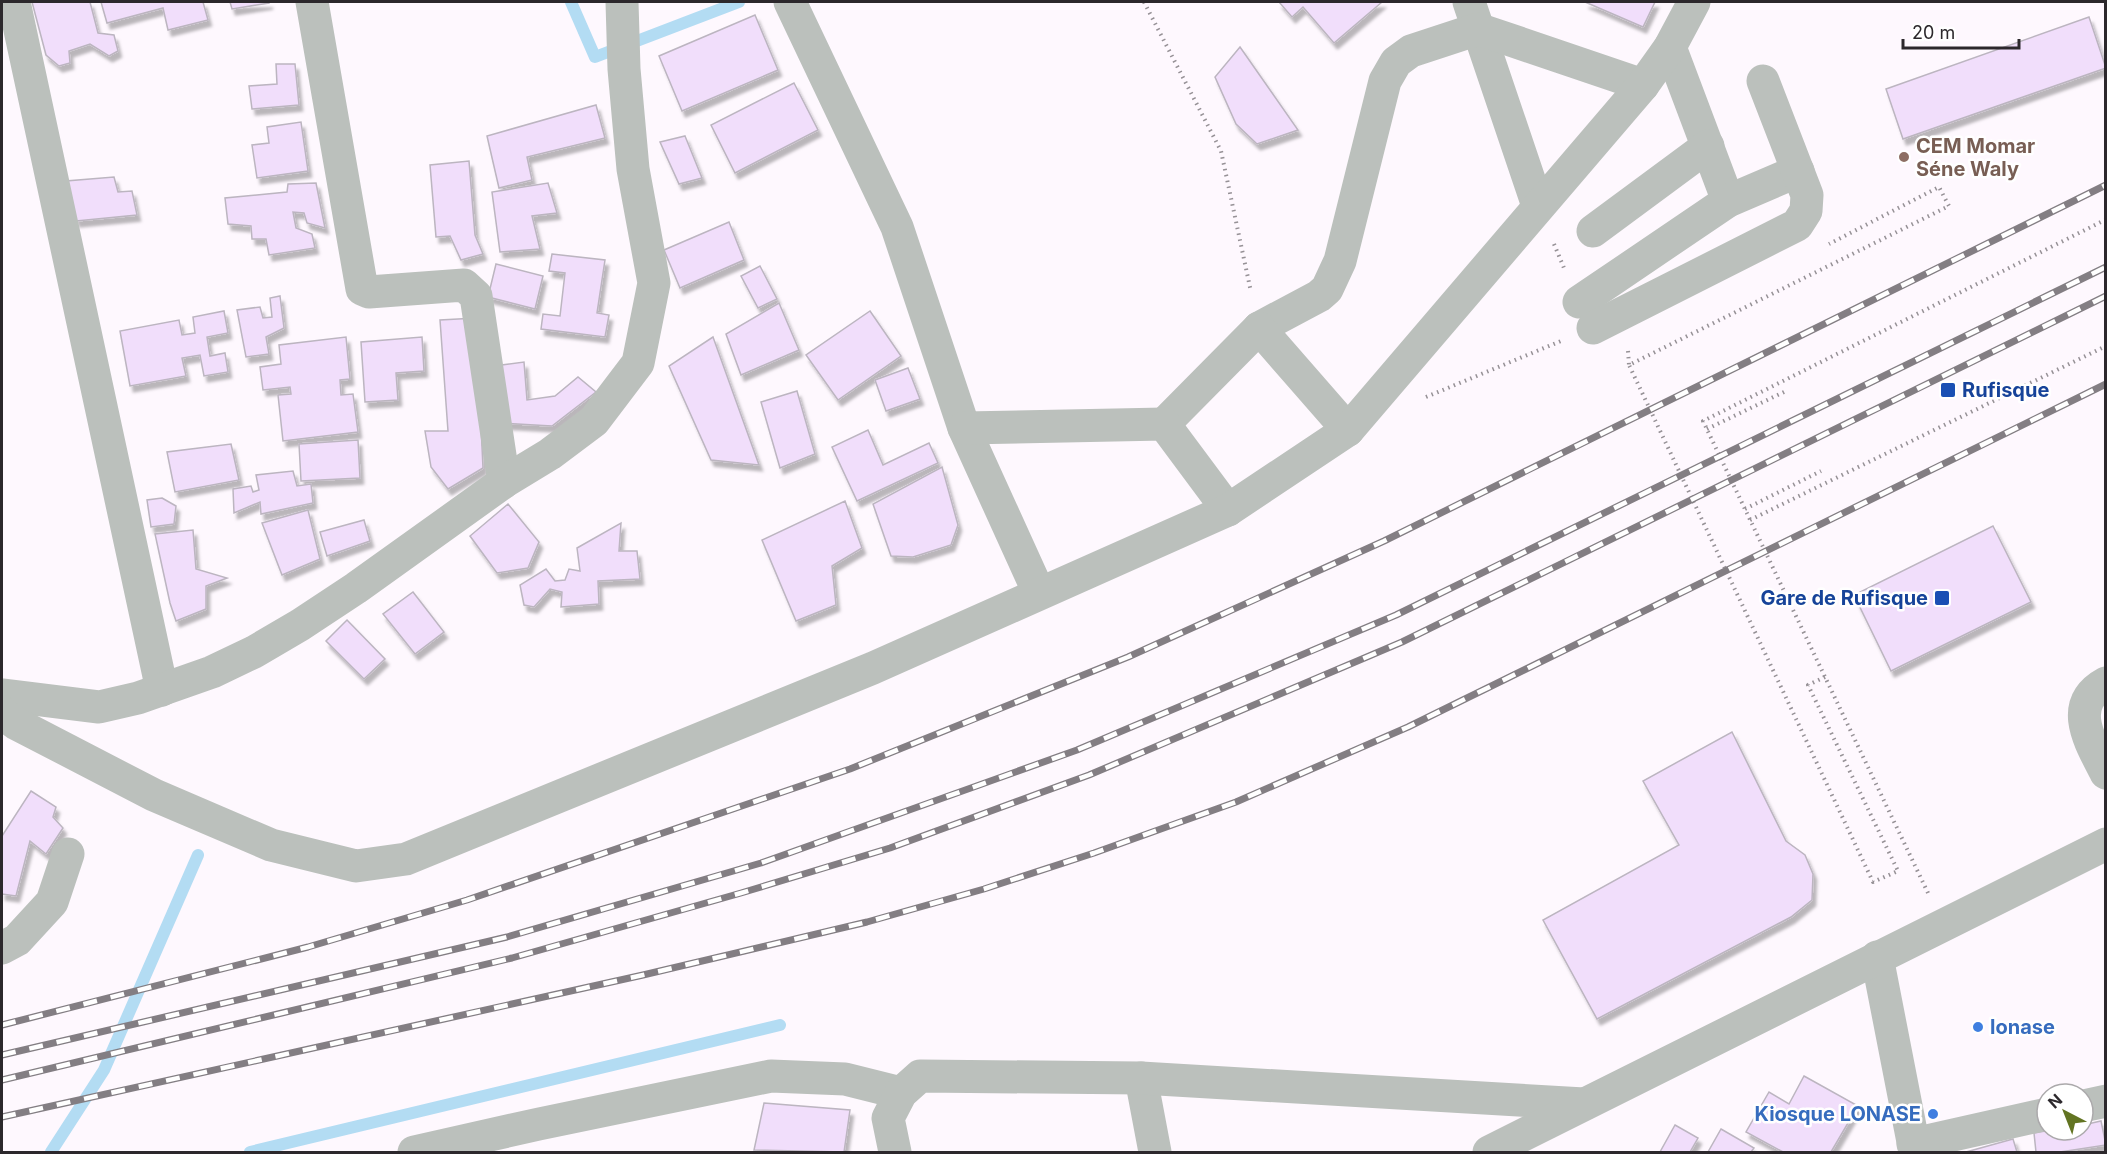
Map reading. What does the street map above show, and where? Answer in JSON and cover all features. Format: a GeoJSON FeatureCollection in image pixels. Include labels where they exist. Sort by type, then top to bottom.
{"type":"FeatureCollection","features":[{"type":"Feature","properties":{"kind":"street"},"geometry":{"type":"LineString","coordinates":[[14,2],[162,690]]}},
{"type":"Feature","properties":{"kind":"street"},"geometry":{"type":"LineString","coordinates":[[312,2],[362,289],[369,292],[464,285],[476,296],[504,482]]}},
{"type":"Feature","properties":{"kind":"street"},"geometry":{"type":"LineString","coordinates":[[5,714],[99,707],[138,698],[212,672],[300,626],[504,482],[550,454],[594,421],[638,363],[654,283],[633,169],[624,69],[622,2]]}},
{"type":"Feature","properties":{"kind":"street"},"geometry":{"type":"LineString","coordinates":[[790,2],[897,227],[964,428],[1039,593]]}},
{"type":"Feature","properties":{"kind":"street"},"geometry":{"type":"LineString","coordinates":[[5,714],[154,795],[272,845],[356,866],[406,859],[873,668],[1228,510],[1348,430],[1642,85],[1670,47],[1694,2]]}},
{"type":"Feature","properties":{"kind":"street"},"geometry":{"type":"LineString","coordinates":[[964,428],[1164,424],[1259,328],[1319,296],[1327,289],[1340,261],[1385,81],[1396,62],[1473,15]]}},
{"type":"Feature","properties":{"kind":"street"},"geometry":{"type":"LineString","coordinates":[[1473,15],[1642,85]]}},
{"type":"Feature","properties":{"kind":"street"},"geometry":{"type":"LineString","coordinates":[[1473,15],[1538,206]]}},
{"type":"Feature","properties":{"kind":"street"},"geometry":{"type":"LineString","coordinates":[[1670,47],[1708,146],[1716,209],[1726,261]]}},
{"type":"Feature","properties":{"kind":"street"},"geometry":{"type":"LineString","coordinates":[[1586,315],[1644,302],[1797,225],[1806,211],[1807,195],[1763,81]]}},
{"type":"Feature","properties":{"kind":"street"},"geometry":{"type":"LineString","coordinates":[[1593,231],[1708,146]]}},
{"type":"Feature","properties":{"kind":"street"},"geometry":{"type":"LineString","coordinates":[[1586,315],[1626,270],[1716,209],[1798,171]]}},
{"type":"Feature","properties":{"kind":"street"},"geometry":{"type":"LineString","coordinates":[[1626,270],[1644,302]]}},
{"type":"Feature","properties":{"kind":"street"},"geometry":{"type":"LineString","coordinates":[[1259,328],[1348,430]]}},
{"type":"Feature","properties":{"kind":"street"},"geometry":{"type":"LineString","coordinates":[[1164,424],[1228,510]]}},
{"type":"Feature","properties":{"kind":"street"},"geometry":{"type":"LineString","coordinates":[[2106,683],[2094,689],[2084,708],[2085,729],[2106,773]]}},
{"type":"Feature","properties":{"kind":"street"},"geometry":{"type":"LineString","coordinates":[[1489,1152],[2106,844]]}},
{"type":"Feature","properties":{"kind":"street"},"geometry":{"type":"LineString","coordinates":[[2,948],[17,940],[52,902],[68,854]]}},
{"type":"Feature","properties":{"kind":"street"},"geometry":{"type":"LineString","coordinates":[[1877,957],[1914,1148],[2035,1117]]}},
{"type":"Feature","properties":{"kind":"street"},"geometry":{"type":"LineString","coordinates":[[414,1152],[771,1076],[844,1078],[901,1093]]}},
{"type":"Feature","properties":{"kind":"street"},"geometry":{"type":"LineString","coordinates":[[895,1152],[888,1118],[901,1093],[920,1076],[1141,1078],[1584,1104]]}},
{"type":"Feature","properties":{"kind":"street"},"geometry":{"type":"LineString","coordinates":[[1141,1078],[1155,1152]]}},
{"type":"Feature","properties":{"kind":"path"},"geometry":{"type":"LineString","coordinates":[[1144,2],[1221,151],[1259,328]]}},
{"type":"Feature","properties":{"kind":"path"},"geometry":{"type":"LineString","coordinates":[[1825,677],[1808,685],[1898,871],[1873,882],[1629,365],[1949,206]]}},
{"type":"Feature","properties":{"kind":"path"},"geometry":{"type":"LineString","coordinates":[[1943,924],[1703,421],[2104,220]]}},
{"type":"Feature","properties":{"kind":"path"},"geometry":{"type":"LineString","coordinates":[[1422,399],[1586,315]]}},
{"type":"Feature","properties":{"kind":"path"},"geometry":{"type":"LineString","coordinates":[[1750,520],[2106,346]]}},
{"type":"Feature","properties":{"kind":"path"},"geometry":{"type":"LineString","coordinates":[[1707,429],[1786,391]]}},
{"type":"Feature","properties":{"kind":"path"},"geometry":{"type":"LineString","coordinates":[[1745,509],[1821,471]]}},
{"type":"Feature","properties":{"kind":"building"},"geometry":{"type":"Polygon","coordinates":[[[32,2],[90,2],[98,33],[114,35],[118,51],[109,56],[90,44],[69,51],[70,63],[59,66],[46,55],[32,2]]]}},
{"type":"Feature","properties":{"kind":"building"},"geometry":{"type":"Polygon","coordinates":[[[101,2],[203,2],[208,20],[168,30],[163,8],[107,23],[101,2]]]}},
{"type":"Feature","properties":{"kind":"building"},"geometry":{"type":"Polygon","coordinates":[[[230,2],[269,2],[269,3],[232,9],[230,2]]]}},
{"type":"Feature","properties":{"kind":"building"},"geometry":{"type":"Polygon","coordinates":[[[1279,2],[1382,2],[1334,43],[1303,7],[1292,17],[1279,2]]]}},
{"type":"Feature","properties":{"kind":"building"},"geometry":{"type":"Polygon","coordinates":[[[1585,2],[1655,2],[1643,27],[1585,2]]]}},
{"type":"Feature","properties":{"kind":"building"},"geometry":{"type":"Polygon","coordinates":[[[755,15],[778,70],[682,111],[659,56],[755,15]]]}},
{"type":"Feature","properties":{"kind":"building"},"geometry":{"type":"Polygon","coordinates":[[[2089,17],[2106,68],[1903,139],[1886,89],[2089,17]]]}},
{"type":"Feature","properties":{"kind":"building"},"geometry":{"type":"Polygon","coordinates":[[[1240,47],[1298,130],[1257,144],[1236,124],[1215,77],[1240,47]]]}},
{"type":"Feature","properties":{"kind":"building"},"geometry":{"type":"Polygon","coordinates":[[[276,64],[295,64],[299,105],[252,109],[249,86],[277,84],[276,64]]]}},
{"type":"Feature","properties":{"kind":"building"},"geometry":{"type":"Polygon","coordinates":[[[794,83],[818,130],[735,173],[711,125],[794,83]]]}},
{"type":"Feature","properties":{"kind":"building"},"geometry":{"type":"Polygon","coordinates":[[[596,105],[605,138],[527,157],[532,180],[499,188],[487,136],[596,105]]]}},
{"type":"Feature","properties":{"kind":"building"},"geometry":{"type":"Polygon","coordinates":[[[301,122],[308,171],[257,178],[252,145],[269,143],[267,127],[301,122]]]}},
{"type":"Feature","properties":{"kind":"building"},"geometry":{"type":"Polygon","coordinates":[[[685,136],[702,178],[679,184],[660,142],[685,136]]]}},
{"type":"Feature","properties":{"kind":"building"},"geometry":{"type":"Polygon","coordinates":[[[469,161],[475,235],[483,254],[461,260],[450,236],[436,237],[430,165],[469,161]]]}},
{"type":"Feature","properties":{"kind":"building"},"geometry":{"type":"Polygon","coordinates":[[[114,177],[118,192],[132,191],[137,215],[76,221],[66,181],[114,177]]]}},
{"type":"Feature","properties":{"kind":"building"},"geometry":{"type":"Polygon","coordinates":[[[316,183],[325,228],[307,223],[304,213],[293,212],[296,228],[312,234],[315,248],[269,255],[266,239],[252,239],[251,226],[228,224],[225,198],[287,192],[288,184],[316,183]]]}},
{"type":"Feature","properties":{"kind":"building"},"geometry":{"type":"Polygon","coordinates":[[[548,183],[557,213],[532,216],[540,249],[500,252],[492,192],[548,183]]]}},
{"type":"Feature","properties":{"kind":"building"},"geometry":{"type":"Polygon","coordinates":[[[729,222],[744,260],[680,288],[664,250],[729,222]]]}},
{"type":"Feature","properties":{"kind":"building"},"geometry":{"type":"Polygon","coordinates":[[[552,254],[605,260],[597,313],[609,315],[605,337],[541,329],[543,314],[560,316],[565,273],[549,271],[552,254]]]}},
{"type":"Feature","properties":{"kind":"building"},"geometry":{"type":"Polygon","coordinates":[[[496,264],[543,276],[535,309],[488,297],[496,264]]]}},
{"type":"Feature","properties":{"kind":"building"},"geometry":{"type":"Polygon","coordinates":[[[760,266],[777,299],[758,308],[741,276],[760,266]]]}},
{"type":"Feature","properties":{"kind":"building"},"geometry":{"type":"Polygon","coordinates":[[[280,296],[284,328],[266,337],[269,354],[246,357],[237,310],[260,307],[263,318],[272,317],[270,298],[280,296]]]}},
{"type":"Feature","properties":{"kind":"building"},"geometry":{"type":"Polygon","coordinates":[[[779,303],[799,350],[741,375],[726,334],[779,303]]]}},
{"type":"Feature","properties":{"kind":"building"},"geometry":{"type":"Polygon","coordinates":[[[224,311],[228,333],[207,337],[210,356],[225,353],[228,372],[204,376],[200,355],[182,358],[186,376],[130,386],[120,331],[179,320],[182,335],[195,333],[193,317],[224,311]]]}},
{"type":"Feature","properties":{"kind":"building"},"geometry":{"type":"Polygon","coordinates":[[[870,311],[901,356],[838,400],[806,355],[870,311]]]}},
{"type":"Feature","properties":{"kind":"building"},"geometry":{"type":"Polygon","coordinates":[[[476,318],[483,468],[448,489],[431,467],[425,431],[448,431],[440,320],[476,318]]]}},
{"type":"Feature","properties":{"kind":"building"},"geometry":{"type":"Polygon","coordinates":[[[346,337],[350,379],[340,380],[341,395],[353,394],[358,432],[283,441],[278,395],[291,394],[290,387],[263,390],[260,367],[281,364],[279,345],[346,337]]]}},
{"type":"Feature","properties":{"kind":"building"},"geometry":{"type":"Polygon","coordinates":[[[422,337],[424,371],[396,373],[398,400],[365,402],[361,342],[422,337]]]}},
{"type":"Feature","properties":{"kind":"building"},"geometry":{"type":"Polygon","coordinates":[[[713,337],[759,465],[711,460],[669,366],[713,337]]]}},
{"type":"Feature","properties":{"kind":"building"},"geometry":{"type":"Polygon","coordinates":[[[524,362],[527,400],[555,396],[578,377],[596,392],[552,426],[500,423],[494,366],[524,362]]]}},
{"type":"Feature","properties":{"kind":"building"},"geometry":{"type":"Polygon","coordinates":[[[908,368],[920,399],[886,411],[875,380],[908,368]]]}},
{"type":"Feature","properties":{"kind":"building"},"geometry":{"type":"Polygon","coordinates":[[[797,391],[815,454],[780,468],[761,402],[797,391]]]}},
{"type":"Feature","properties":{"kind":"building"},"geometry":{"type":"Polygon","coordinates":[[[868,430],[883,465],[929,443],[938,463],[857,501],[832,447],[868,430]]]}},
{"type":"Feature","properties":{"kind":"building"},"geometry":{"type":"Polygon","coordinates":[[[358,440],[360,478],[301,481],[299,444],[358,440]]]}},
{"type":"Feature","properties":{"kind":"building"},"geometry":{"type":"Polygon","coordinates":[[[231,444],[239,480],[175,492],[167,452],[231,444]]]}},
{"type":"Feature","properties":{"kind":"building"},"geometry":{"type":"Polygon","coordinates":[[[942,467],[958,525],[951,545],[913,557],[891,556],[873,504],[942,467]]]}},
{"type":"Feature","properties":{"kind":"building"},"geometry":{"type":"Polygon","coordinates":[[[293,471],[297,486],[311,484],[313,503],[261,514],[260,502],[234,513],[233,489],[251,486],[253,492],[259,490],[256,475],[293,471]]]}},
{"type":"Feature","properties":{"kind":"building"},"geometry":{"type":"Polygon","coordinates":[[[162,498],[176,506],[174,524],[151,527],[147,500],[162,498]]]}},
{"type":"Feature","properties":{"kind":"building"},"geometry":{"type":"Polygon","coordinates":[[[845,501],[862,548],[832,566],[836,605],[796,621],[762,540],[845,501]]]}},
{"type":"Feature","properties":{"kind":"building"},"geometry":{"type":"Polygon","coordinates":[[[508,504],[539,542],[528,568],[497,573],[470,536],[508,504]]]}},
{"type":"Feature","properties":{"kind":"building"},"geometry":{"type":"Polygon","coordinates":[[[308,510],[320,559],[282,575],[262,523],[308,510]]]}},
{"type":"Feature","properties":{"kind":"building"},"geometry":{"type":"Polygon","coordinates":[[[364,520],[370,541],[327,556],[320,532],[364,520]]]}},
{"type":"Feature","properties":{"kind":"building"},"geometry":{"type":"Polygon","coordinates":[[[621,523],[619,551],[637,551],[640,579],[598,581],[599,604],[561,607],[562,592],[550,589],[534,607],[524,605],[520,585],[546,569],[555,581],[565,580],[569,569],[580,571],[577,548],[621,523]]]}},
{"type":"Feature","properties":{"kind":"building","name":"Gare de Rufisque"},"geometry":{"type":"Polygon","coordinates":[[[1993,526],[2031,602],[1891,671],[1854,595],[1993,526]]]}},
{"type":"Feature","properties":{"kind":"building"},"geometry":{"type":"Polygon","coordinates":[[[193,530],[196,569],[227,578],[206,586],[206,609],[176,621],[155,534],[193,530]]]}},
{"type":"Feature","properties":{"kind":"building"},"geometry":{"type":"Polygon","coordinates":[[[413,592],[444,632],[415,654],[383,614],[413,592]]]}},
{"type":"Feature","properties":{"kind":"building"},"geometry":{"type":"Polygon","coordinates":[[[347,620],[385,659],[364,679],[326,641],[347,620]]]}},
{"type":"Feature","properties":{"kind":"building"},"geometry":{"type":"Polygon","coordinates":[[[1732,732],[1786,841],[1805,855],[1813,874],[1812,900],[1791,917],[1597,1019],[1543,920],[1679,845],[1643,781],[1732,732]]]}},
{"type":"Feature","properties":{"kind":"building"},"geometry":{"type":"Polygon","coordinates":[[[31,791],[56,807],[53,817],[63,828],[46,854],[30,841],[16,896],[2,894],[2,836],[31,791]]]}},
{"type":"Feature","properties":{"kind":"building"},"geometry":{"type":"Polygon","coordinates":[[[1804,1076],[1858,1106],[1831,1152],[1783,1152],[1746,1132],[1769,1092],[1789,1104],[1804,1076]]]}},
{"type":"Feature","properties":{"kind":"building"},"geometry":{"type":"Polygon","coordinates":[[[764,1103],[850,1110],[844,1152],[754,1150],[764,1103]]]}},
{"type":"Feature","properties":{"kind":"building"},"geometry":{"type":"Polygon","coordinates":[[[2101,1121],[2106,1145],[2060,1152],[2036,1152],[2034,1133],[2035,1142],[2095,1142],[2095,1122],[2101,1121]]]}},
{"type":"Feature","properties":{"kind":"building"},"geometry":{"type":"Polygon","coordinates":[[[1675,1125],[1698,1138],[1690,1152],[1660,1152],[1675,1125]]]}},
{"type":"Feature","properties":{"kind":"building"},"geometry":{"type":"Polygon","coordinates":[[[1721,1129],[1754,1148],[1751,1152],[1708,1152],[1721,1129]]]}},
{"type":"Feature","properties":{"kind":"building"},"geometry":{"type":"Polygon","coordinates":[[[2013,1139],[2017,1152],[1966,1152],[2013,1139]]]}},
{"type":"Feature","properties":{"kind":"waterway"},"geometry":{"type":"LineString","coordinates":[[571,2],[595,57],[739,2]]}},
{"type":"Feature","properties":{"kind":"waterway"},"geometry":{"type":"LineString","coordinates":[[51,1152],[104,1070],[198,855]]}},
{"type":"Feature","properties":{"kind":"waterway"},"geometry":{"type":"LineString","coordinates":[[250,1152],[780,1025]]}},
{"type":"Feature","properties":{"kind":"railway"},"geometry":{"type":"LineString","coordinates":[[2,1025],[308,947],[467,900],[850,769],[1128,657],[1384,541],[2106,185]]}},
{"type":"Feature","properties":{"kind":"railway"},"geometry":{"type":"LineString","coordinates":[[2,1055],[507,937],[761,863],[1077,750],[1396,615],[2106,267]]}},
{"type":"Feature","properties":{"kind":"railway"},"geometry":{"type":"LineString","coordinates":[[2,1080],[512,958],[890,848],[1089,775],[1402,642],[2106,296]]}},
{"type":"Feature","properties":{"kind":"railway"},"geometry":{"type":"LineString","coordinates":[[2,1117],[643,975],[867,922],[984,889],[1094,853],[1236,802],[1408,727],[2106,384]]}},
{"type":"Feature","properties":{"kind":"place","name":"CEM Momar Séne Waly"},"geometry":{"type":"Point","coordinates":[1904,157]}},
{"type":"Feature","properties":{"kind":"place","name":"Rufisque"},"geometry":{"type":"Point","coordinates":[1948,390]}},
{"type":"Feature","properties":{"kind":"place","name":"Gare de Rufisque"},"geometry":{"type":"Point","coordinates":[1942,598]}},
{"type":"Feature","properties":{"kind":"place","name":"lonase"},"geometry":{"type":"Point","coordinates":[1978,1027]}},
{"type":"Feature","properties":{"kind":"place","name":"Kiosque LONASE"},"geometry":{"type":"Point","coordinates":[1933,1114]}}]}
